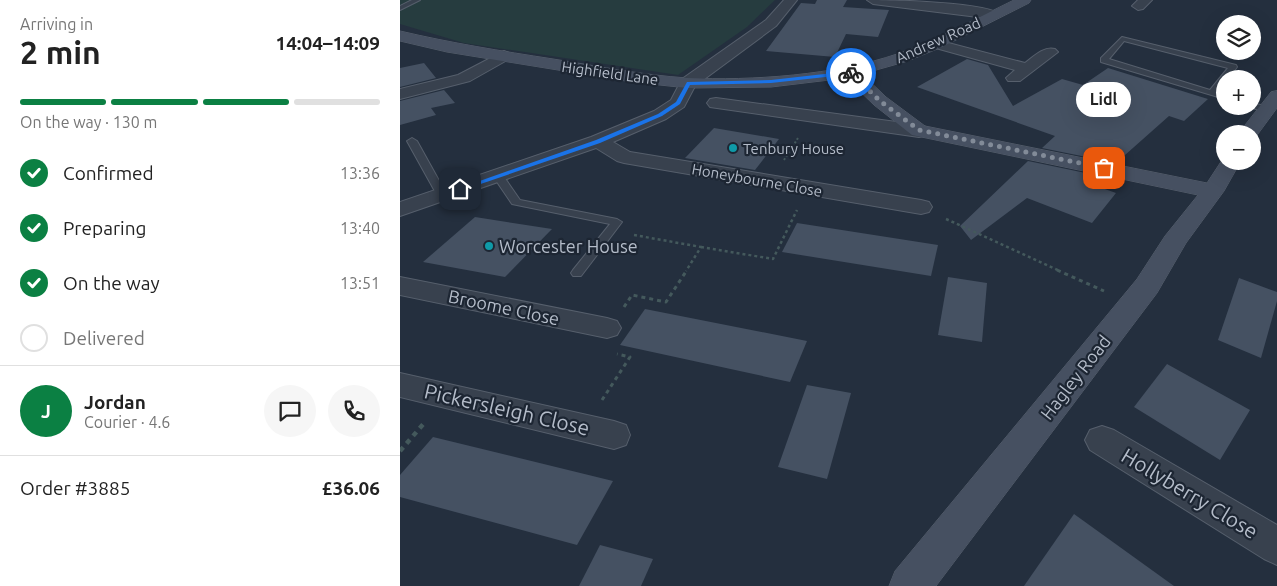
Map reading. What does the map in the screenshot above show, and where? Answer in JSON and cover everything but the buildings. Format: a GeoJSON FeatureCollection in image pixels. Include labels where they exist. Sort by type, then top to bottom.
{"type":"FeatureCollection","features":[{"type":"Feature","properties":{"kind":"street"},"geometry":{"type":"LineString","coordinates":[[400,208],[598,141],[660,115],[678,103],[688,83],[771,24],[791,0]]}},
{"type":"Feature","properties":{"kind":"street"},"geometry":{"type":"LineString","coordinates":[[872,0],[994,15]]}},
{"type":"Feature","properties":{"kind":"street","name":"Andrew Road"},"geometry":{"type":"LineString","coordinates":[[850,72],[902,58],[937,44],[1024,0]]}},
{"type":"Feature","properties":{"kind":"street","name":"Highfield Lane"},"geometry":{"type":"LineString","coordinates":[[400,36],[447,47],[632,78],[688,83],[771,82],[850,72]]}},
{"type":"Feature","properties":{"kind":"street"},"geometry":{"type":"LineString","coordinates":[[937,44],[1027,68]]}},
{"type":"Feature","properties":{"kind":"street"},"geometry":{"type":"LineString","coordinates":[[1014,78],[1050,52]]}},
{"type":"Feature","properties":{"kind":"street"},"geometry":{"type":"LineString","coordinates":[[400,94],[464,78],[504,56]]}},
{"type":"Feature","properties":{"kind":"street"},"geometry":{"type":"LineString","coordinates":[[850,72],[880,101],[919,130]]}},
{"type":"Feature","properties":{"kind":"street"},"geometry":{"type":"LineString","coordinates":[[1253,125],[1265,103]]}},
{"type":"Feature","properties":{"kind":"street"},"geometry":{"type":"LineString","coordinates":[[716,104],[919,130],[1213,190]]}},
{"type":"Feature","properties":{"kind":"street","name":"Honeybourne Close"},"geometry":{"type":"LineString","coordinates":[[598,141],[624,157],[921,207]]}},
{"type":"Feature","properties":{"kind":"street","name":"Hagley Road"},"geometry":{"type":"LineString","coordinates":[[910,586],[1147,286],[1192,216],[1213,190],[1225,170]]}},
{"type":"Feature","properties":{"kind":"street","name":"Broome Close"},"geometry":{"type":"LineString","coordinates":[[400,286],[607,328]]}},
{"type":"Feature","properties":{"kind":"street","name":"Pickersleigh Close"},"geometry":{"type":"LineString","coordinates":[[400,385],[599,431]]}},
{"type":"Feature","properties":{"kind":"street","name":"Hollyberry Close"},"geometry":{"type":"LineString","coordinates":[[1102,440],[1277,546]]}},
{"type":"Feature","properties":{"kind":"lane"},"geometry":{"type":"LineString","coordinates":[[400,8],[417,0]]}},
{"type":"Feature","properties":{"kind":"lane"},"geometry":{"type":"LineString","coordinates":[[1212,93],[1233,67],[1122,39],[1104,60],[1216,94]]}},
{"type":"Feature","properties":{"kind":"lane"},"geometry":{"type":"LineString","coordinates":[[412,141],[442,195]]}},
{"type":"Feature","properties":{"kind":"lane"},"geometry":{"type":"LineString","coordinates":[[498,176],[516,202],[617,222],[577,273]]}},
{"type":"Feature","properties":{"kind":"path"},"geometry":{"type":"LineString","coordinates":[[770,182],[812,116]]}},
{"type":"Feature","properties":{"kind":"path"},"geometry":{"type":"LineString","coordinates":[[610,231],[773,259],[807,188]]}},
{"type":"Feature","properties":{"kind":"path"},"geometry":{"type":"LineString","coordinates":[[921,207],[1132,304]]}},
{"type":"Feature","properties":{"kind":"path"},"geometry":{"type":"LineString","coordinates":[[599,431],[630,357],[594,350],[607,328],[632,295],[666,302],[701,247]]}},
{"type":"Feature","properties":{"kind":"green space"},"geometry":{"type":"Polygon","coordinates":[[[400,0],[775,0],[747,27],[678,75],[464,43],[400,24],[400,0]]]}},
{"type":"Feature","properties":{"kind":"way so far"},"geometry":{"type":"LineString","coordinates":[[851,73],[880,101],[919,130],[1104,168]]}},
{"type":"Feature","properties":{"kind":"place","name":"Tenbury House"},"geometry":{"type":"Point","coordinates":[733,148]}},
{"type":"Feature","properties":{"kind":"place","name":"Lidl"},"geometry":{"type":"Point","coordinates":[1104,168]}},
{"type":"Feature","properties":{"kind":"place","name":"Worcester House"},"geometry":{"type":"Point","coordinates":[489,246]}},
{"type":"Feature","properties":{"kind":"route"},"geometry":{"type":"LineString","coordinates":[[460,189],[598,141],[660,115],[678,103],[688,83],[730,84],[771,82],[851,73]]}}]}
